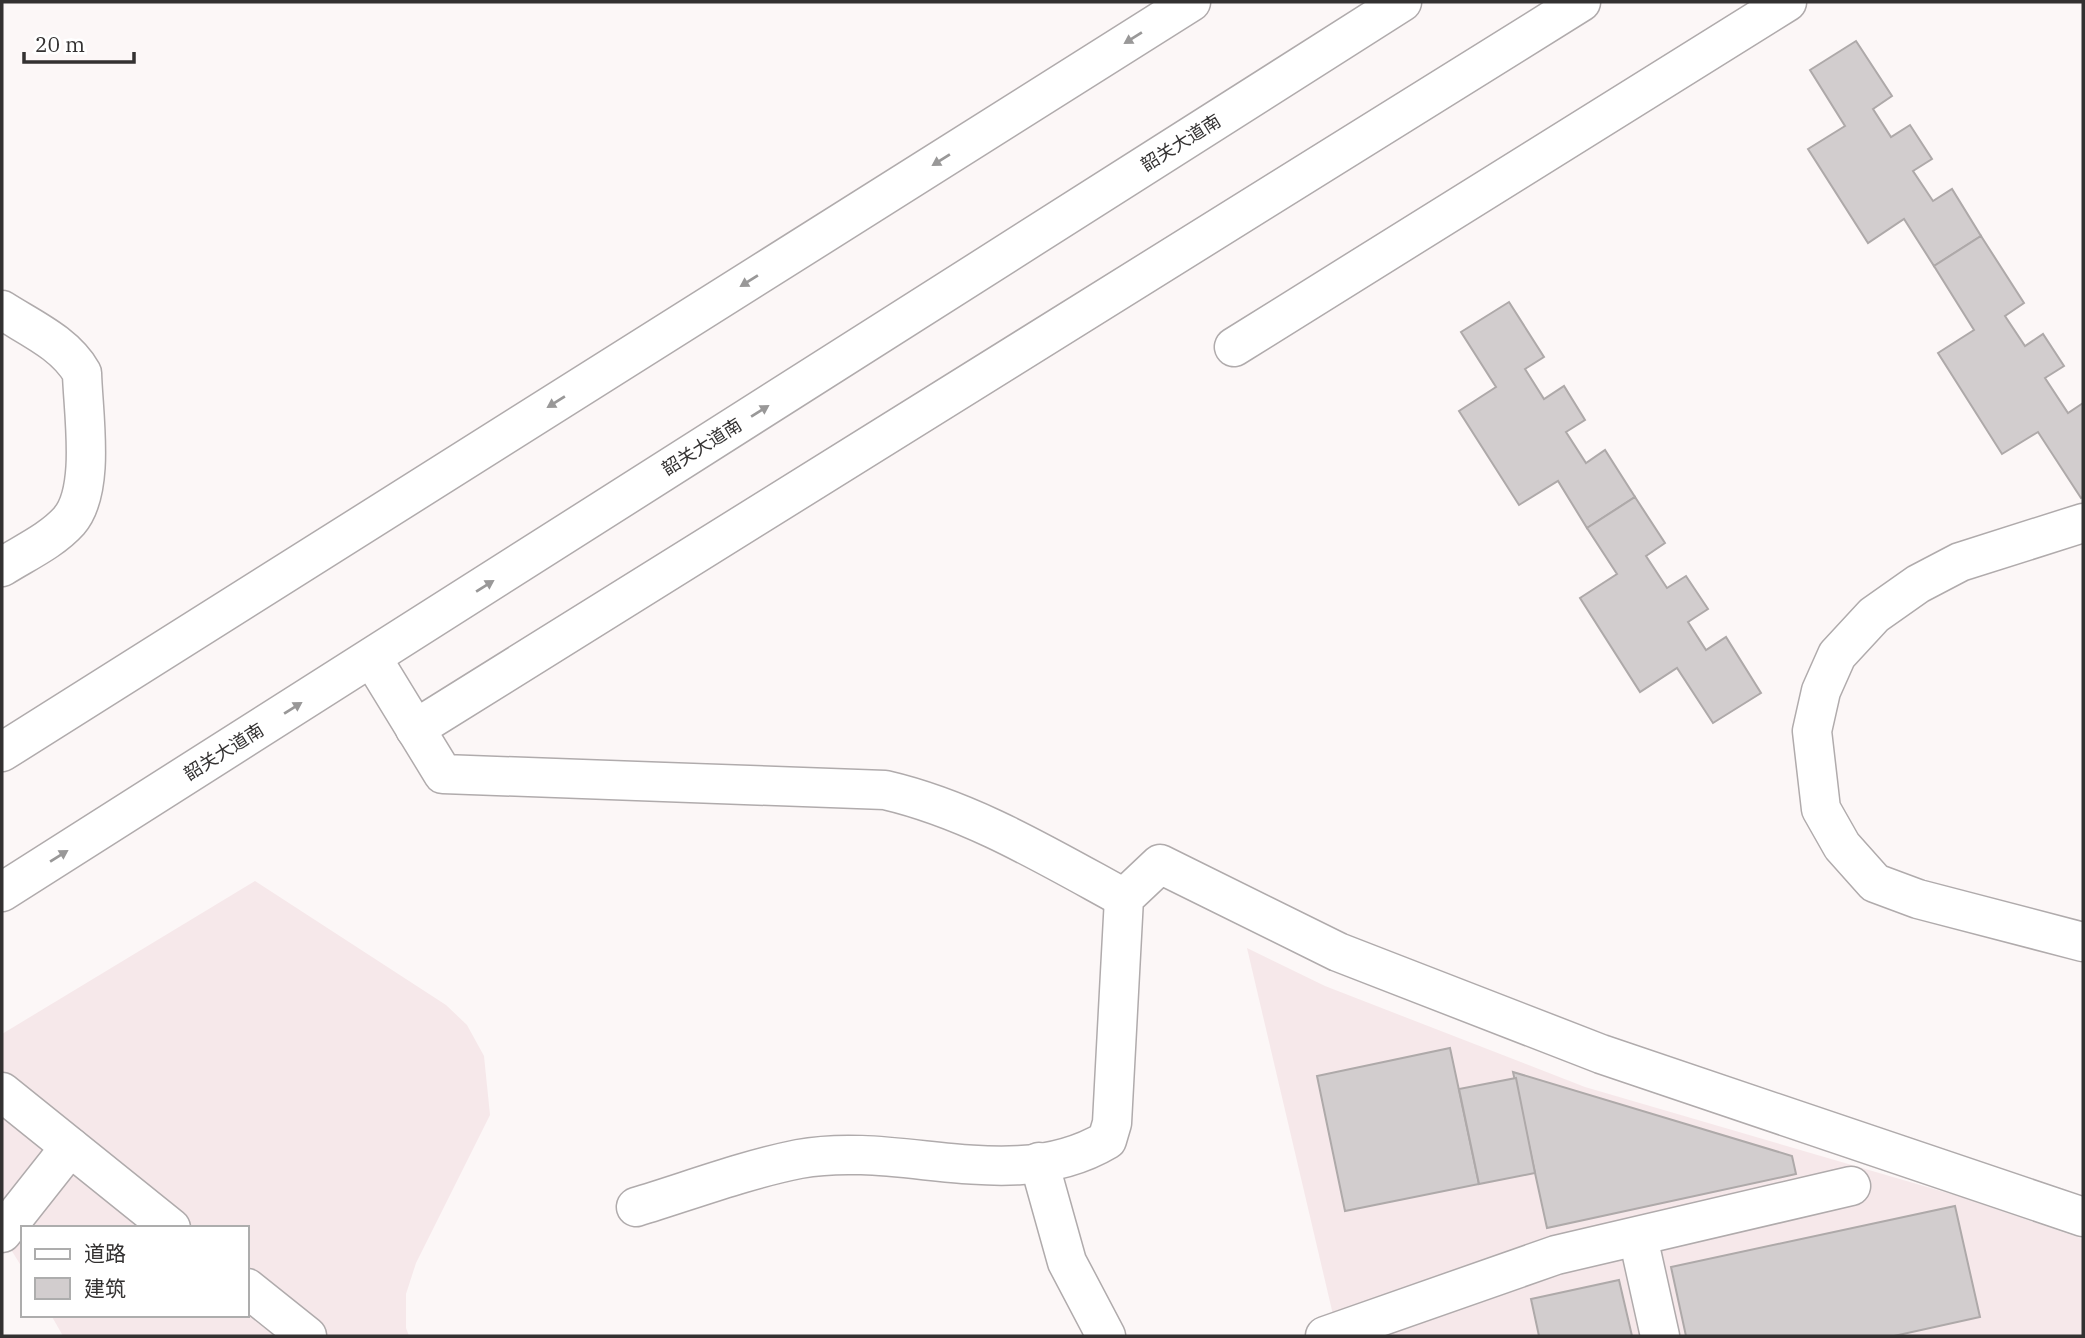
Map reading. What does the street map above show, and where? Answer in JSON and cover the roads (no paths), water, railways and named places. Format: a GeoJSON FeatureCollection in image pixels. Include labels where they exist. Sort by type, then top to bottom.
{"type":"FeatureCollection","features":[{"type":"Feature","properties":{"kind":"main road"},"geometry":{"type":"LineString","coordinates":[[2,752],[1191,2]]}},
{"type":"Feature","properties":{"kind":"main road","name":"韶关大道南"},"geometry":{"type":"LineString","coordinates":[[2,892],[1402,2]]}},
{"type":"Feature","properties":{"kind":"main road"},"geometry":{"type":"LineString","coordinates":[[415,729],[1581,2]]}},
{"type":"Feature","properties":{"kind":"main road"},"geometry":{"type":"LineString","coordinates":[[1234,347],[1787,2]]}},
{"type":"Feature","properties":{"kind":"main road"},"geometry":{"type":"LineString","coordinates":[[2,310],[60,346],[74,358],[82,373],[85,487],[70,520],[54,535],[2,567]]}},
{"type":"Feature","properties":{"kind":"main road"},"geometry":{"type":"LineString","coordinates":[[2083,523],[1960,562],[1918,584],[1874,615],[1837,656],[1821,691],[1812,732],[1821,809],[1842,846],[1875,883],[1918,899],[2083,942]]}},
{"type":"Feature","properties":{"kind":"main road"},"geometry":{"type":"LineString","coordinates":[[372,658],[443,774],[885,790],[928,800],[1011,838],[1124,898]]}},
{"type":"Feature","properties":{"kind":"main road"},"geometry":{"type":"LineString","coordinates":[[636,1207],[799,1159],[853,1155],[1014,1167],[1086,1153],[1107,1140],[1112,1123],[1124,898],[1160,864],[1338,952],[1589,1049],[2083,1217]]}},
{"type":"Feature","properties":{"kind":"main road"},"geometry":{"type":"LineString","coordinates":[[2,1092],[169,1226]]}},
{"type":"Feature","properties":{"kind":"main road"},"geometry":{"type":"LineString","coordinates":[[2,1233],[70,1147]]}},
{"type":"Feature","properties":{"kind":"main road"},"geometry":{"type":"LineString","coordinates":[[1039,1162],[1067,1262],[1107,1336]]}},
{"type":"Feature","properties":{"kind":"main road"},"geometry":{"type":"LineString","coordinates":[[1349,1333],[1556,1255],[1851,1186]]}},
{"type":"Feature","properties":{"kind":"main road"},"geometry":{"type":"LineString","coordinates":[[1638,1237],[1660,1336]]}},
{"type":"Feature","properties":{"kind":"main road"},"geometry":{"type":"LineString","coordinates":[[248,1290],[307,1336]]}}]}
